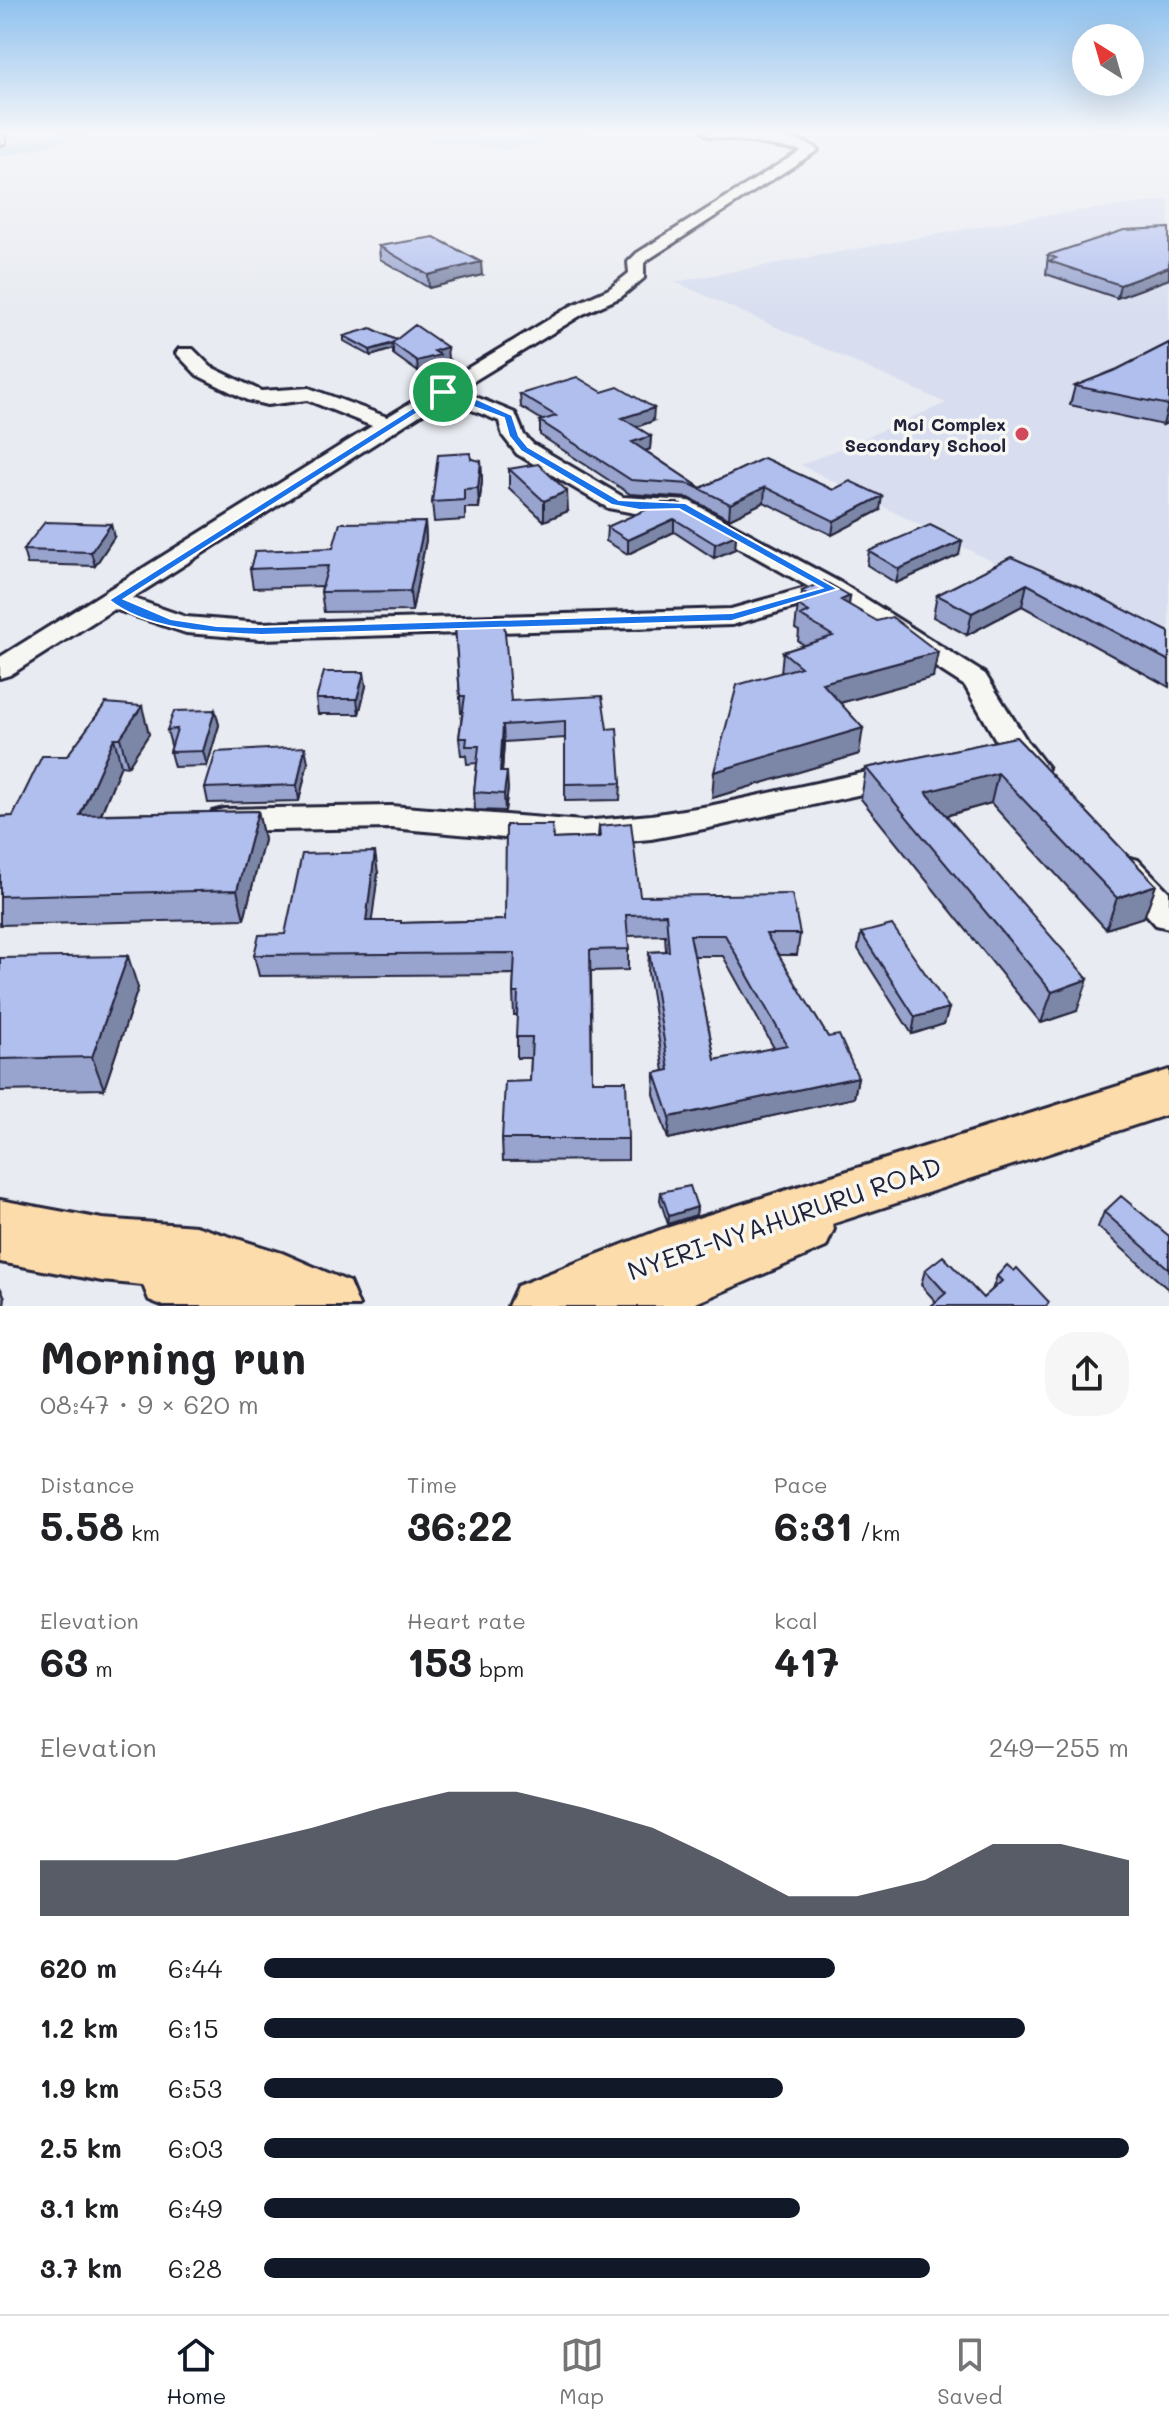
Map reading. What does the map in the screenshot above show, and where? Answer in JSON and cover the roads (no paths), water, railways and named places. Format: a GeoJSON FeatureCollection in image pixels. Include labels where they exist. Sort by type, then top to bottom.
{"type":"FeatureCollection","features":[{"type":"Feature","properties":{"kind":"highway"},"geometry":{"type":"LineString","coordinates":[[0,1231],[102,1250],[196,1258],[282,1286],[324,1306],[340,1306]]}},
{"type":"Feature","properties":{"kind":"highway"},"geometry":{"type":"LineString","coordinates":[[102,1250],[214,1291],[244,1306]]}},
{"type":"Feature","properties":{"kind":"main road","name":"NYERI-NYAHURURU ROAD"},"geometry":{"type":"LineString","coordinates":[[537,1306],[669,1255],[860,1189],[987,1152],[1169,1092]]}},
{"type":"Feature","properties":{"kind":"main road","name":"NYERI-NYAHURURU ROAD"},"geometry":{"type":"LineString","coordinates":[[621,1306],[987,1152]]}},
{"type":"Feature","properties":{"kind":"street"},"geometry":{"type":"LineString","coordinates":[[0,669],[577,310],[615,293],[638,274],[638,260],[739,193]]}},
{"type":"Feature","properties":{"kind":"street"},"geometry":{"type":"LineString","coordinates":[[186,353],[204,371],[254,396],[267,399],[309,394],[389,425]]}},
{"type":"Feature","properties":{"kind":"street"},"geometry":{"type":"LineString","coordinates":[[443,392],[508,417],[514,436],[525,449],[616,503],[640,507],[681,506],[832,589],[975,680],[987,695],[1001,755],[1049,787]]}},
{"type":"Feature","properties":{"kind":"street"},"geometry":{"type":"LineString","coordinates":[[115,600],[168,622],[217,630],[261,631],[732,617],[832,589]]}},
{"type":"Feature","properties":{"kind":"street"},"geometry":{"type":"LineString","coordinates":[[193,821],[391,817],[583,833],[651,827],[924,771]]}},
{"type":"Feature","properties":{"kind":"street"},"geometry":{"type":"LineString","coordinates":[[1103,845],[1169,915]]}},
{"type":"Feature","properties":{"kind":"place","name":"Moi Complex Secondary School"},"geometry":{"type":"Point","coordinates":[1022,434]}}]}
